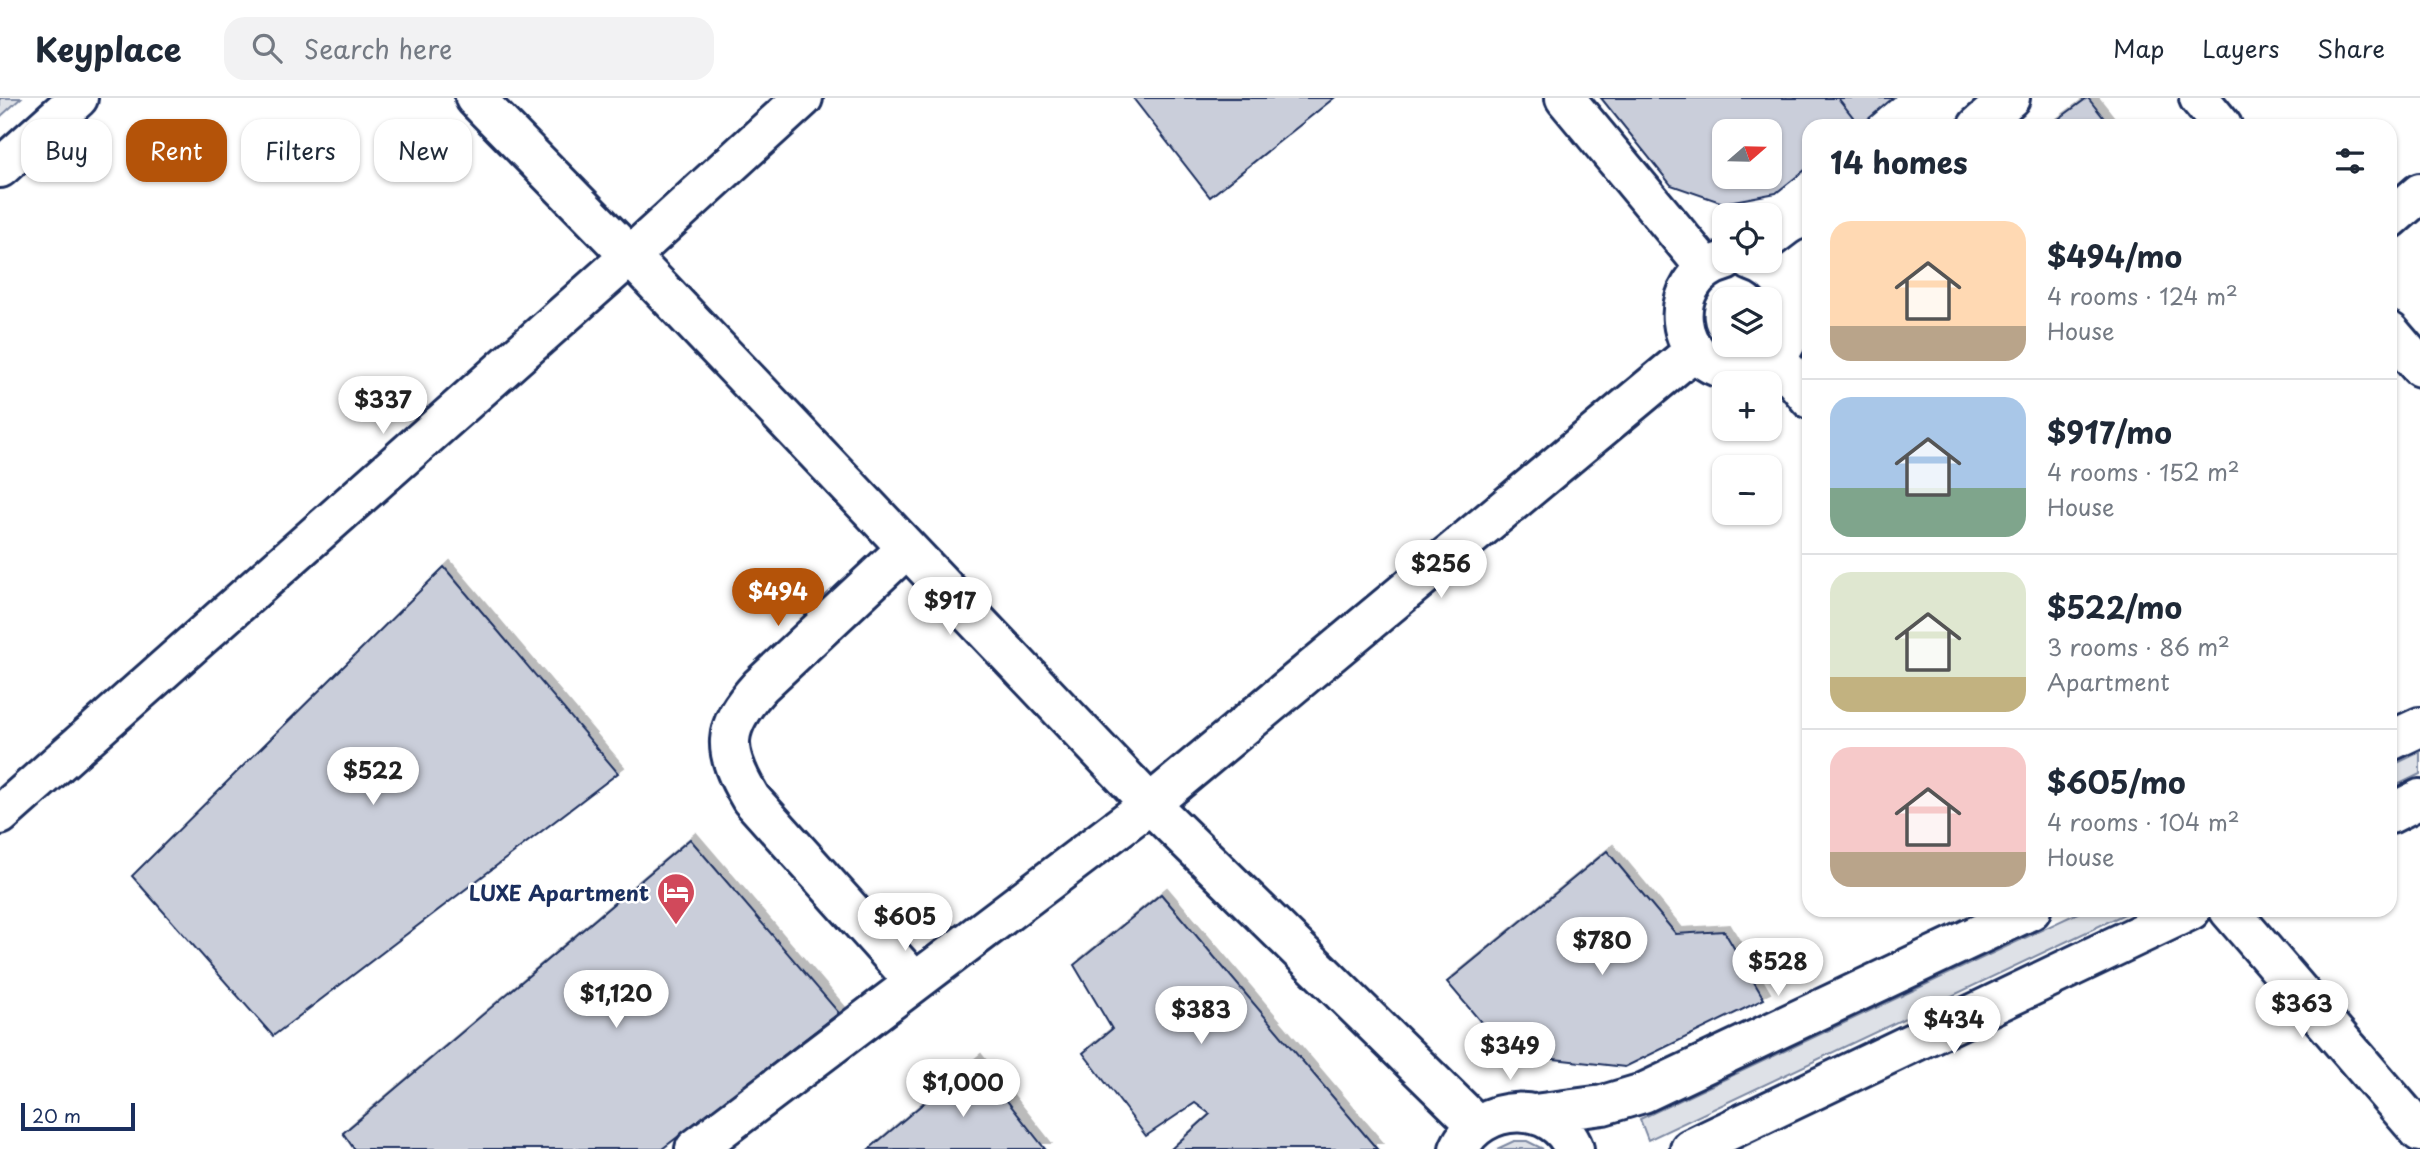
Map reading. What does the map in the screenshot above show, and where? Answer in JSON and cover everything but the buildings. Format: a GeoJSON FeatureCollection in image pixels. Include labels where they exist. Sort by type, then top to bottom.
{"type":"FeatureCollection","features":[{"type":"Feature","properties":{"kind":"street"},"geometry":{"type":"LineString","coordinates":[[0,168],[78,98]]}},
{"type":"Feature","properties":{"kind":"street"},"geometry":{"type":"LineString","coordinates":[[475,98],[630,256],[1468,1137],[1494,1115],[1514,1111],[1534,1114],[1602,1105],[1643,1093],[2016,917]]}},
{"type":"Feature","properties":{"kind":"street"},"geometry":{"type":"LineString","coordinates":[[0,815],[630,256],[803,98]]}},
{"type":"Feature","properties":{"kind":"street"},"geometry":{"type":"LineString","coordinates":[[1565,98],[1712,261]]}},
{"type":"Feature","properties":{"kind":"street"},"geometry":{"type":"LineString","coordinates":[[1986,119],[2010,98]]}},
{"type":"Feature","properties":{"kind":"street"},"geometry":{"type":"LineString","coordinates":[[2199,98],[2216,119]]}},
{"type":"Feature","properties":{"kind":"street"},"geometry":{"type":"LineString","coordinates":[[2397,213],[2420,193]]}},
{"type":"Feature","properties":{"kind":"street"},"geometry":{"type":"LineString","coordinates":[[1712,268],[1690,285],[1682,306],[1684,329],[1695,350],[1712,364],[1734,370],[1755,367],[1772,357]]}},
{"type":"Feature","properties":{"kind":"street"},"geometry":{"type":"LineString","coordinates":[[1782,270],[1791,302],[1792,326],[1782,345]]}},
{"type":"Feature","properties":{"kind":"street"},"geometry":{"type":"LineString","coordinates":[[2397,340],[2420,368]]}},
{"type":"Feature","properties":{"kind":"street"},"geometry":{"type":"LineString","coordinates":[[695,1149],[1150,804],[1695,350]]}},
{"type":"Feature","properties":{"kind":"street"},"geometry":{"type":"LineString","coordinates":[[1775,357],[1802,389]]}},
{"type":"Feature","properties":{"kind":"street"},"geometry":{"type":"LineString","coordinates":[[907,548],[741,707],[731,727],[730,749],[736,774],[751,799],[915,982]]}},
{"type":"Feature","properties":{"kind":"street"},"geometry":{"type":"LineString","coordinates":[[2397,738],[2420,727]]}},
{"type":"Feature","properties":{"kind":"street"},"geometry":{"type":"LineString","coordinates":[[2397,810],[2420,799]]}},
{"type":"Feature","properties":{"kind":"street"},"geometry":{"type":"LineString","coordinates":[[1690,1149],[2176,917]]}},
{"type":"Feature","properties":{"kind":"street"},"geometry":{"type":"LineString","coordinates":[[2235,917],[2418,1125]]}},
{"type":"Feature","properties":{"kind":"street"},"geometry":{"type":"LineString","coordinates":[[1534,1114],[1556,1126],[1574,1149]]}},
{"type":"Feature","properties":{"kind":"shaded area"},"geometry":{"type":"Polygon","coordinates":[[[0,98],[21,98],[0,117],[0,98]]]}},
{"type":"Feature","properties":{"kind":"shaded area"},"geometry":{"type":"Polygon","coordinates":[[[2420,752],[2420,774],[2397,785],[2397,763],[2420,752]]]}},
{"type":"Feature","properties":{"kind":"shaded area"},"geometry":{"type":"Polygon","coordinates":[[[2069,917],[2118,917],[1648,1140],[1640,1119],[2069,917]]]}},
{"type":"Feature","properties":{"kind":"shaded area"},"geometry":{"type":"Polygon","coordinates":[[[1514,1141],[1527,1141],[1543,1149],[1497,1149],[1514,1141]]]}},
{"type":"Feature","properties":{"kind":"place","name":"LUXE Apartment"},"geometry":{"type":"Point","coordinates":[676,926]}}]}
